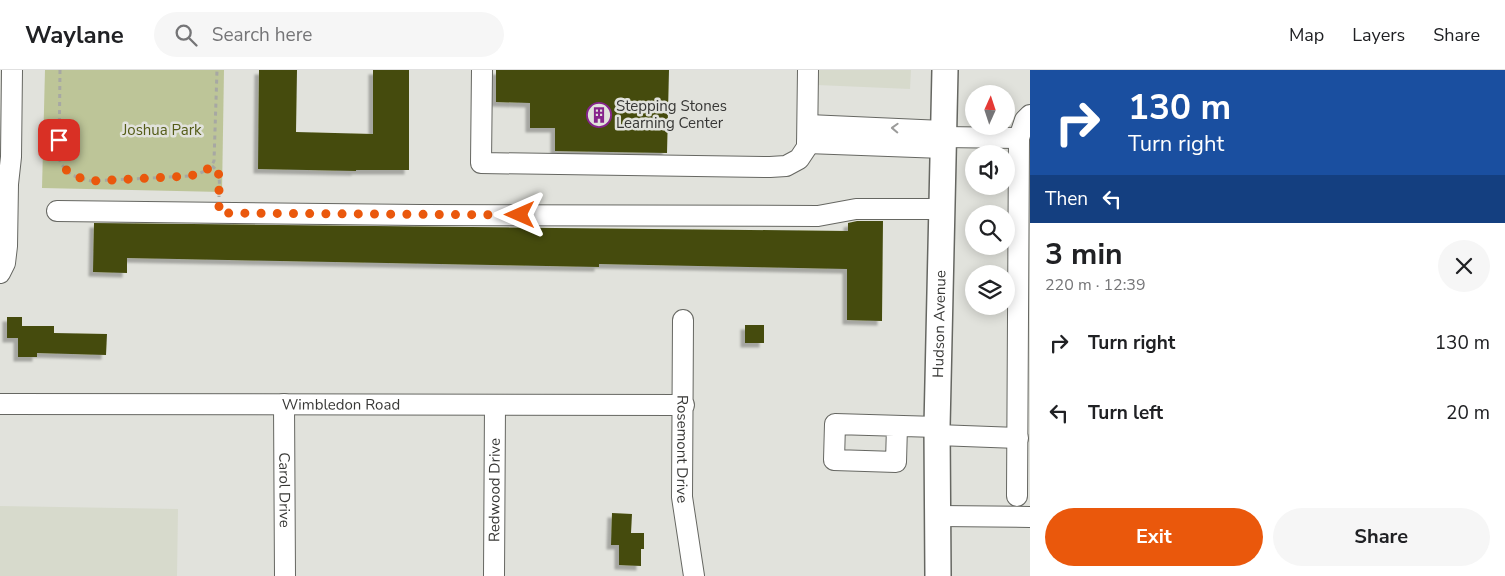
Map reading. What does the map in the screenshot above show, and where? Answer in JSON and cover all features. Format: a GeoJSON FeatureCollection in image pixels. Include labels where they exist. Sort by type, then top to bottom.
{"type":"FeatureCollection","features":[{"type":"Feature","properties":{"kind":"main road","name":"Hudson Avenue"},"geometry":{"type":"LineString","coordinates":[[938,576],[937,431],[945,70]]}},
{"type":"Feature","properties":{"kind":"street"},"geometry":{"type":"LineString","coordinates":[[0,273],[5,263],[7,246],[4,184],[11,157],[12,70]]}},
{"type":"Feature","properties":{"kind":"street"},"geometry":{"type":"LineString","coordinates":[[482,70],[481,163],[770,167],[786,166],[799,160],[807,148],[808,70]]}},
{"type":"Feature","properties":{"kind":"street"},"geometry":{"type":"LineString","coordinates":[[1016,496],[1025,180],[1020,138],[1025,120],[1030,115]]}},
{"type":"Feature","properties":{"kind":"street"},"geometry":{"type":"LineString","coordinates":[[808,134],[943,139],[1020,138]]}},
{"type":"Feature","properties":{"kind":"street"},"geometry":{"type":"LineString","coordinates":[[57,210],[430,215],[818,216],[846,209],[941,209]]}},
{"type":"Feature","properties":{"kind":"street","name":"Rosemont Drive"},"geometry":{"type":"LineString","coordinates":[[683,320],[682,497],[694,576]]}},
{"type":"Feature","properties":{"kind":"street","name":"Wimbledon Road"},"geometry":{"type":"LineString","coordinates":[[0,404],[684,405]]}},
{"type":"Feature","properties":{"kind":"street","name":"Carol Drive"},"geometry":{"type":"LineString","coordinates":[[284,404],[285,576]]}},
{"type":"Feature","properties":{"kind":"street","name":"Redwood Drive"},"geometry":{"type":"LineString","coordinates":[[494,576],[495,405]]}},
{"type":"Feature","properties":{"kind":"street"},"geometry":{"type":"LineString","coordinates":[[897,426],[1018,438]]}},
{"type":"Feature","properties":{"kind":"street"},"geometry":{"type":"LineString","coordinates":[[939,516],[1030,517]]}},
{"type":"Feature","properties":{"kind":"path"},"geometry":{"type":"LineString","coordinates":[[60,70],[59,158],[61,164],[71,175],[91,181],[190,176],[203,172],[212,166],[214,161],[217,70]]}},
{"type":"Feature","properties":{"kind":"path"},"geometry":{"type":"LineString","coordinates":[[212,166],[219,175],[219,213]]}},
{"type":"Feature","properties":{"kind":"shaded area"},"geometry":{"type":"Polygon","coordinates":[[[817,70],[911,70],[910,89],[817,85],[817,70]]]}},
{"type":"Feature","properties":{"kind":"shaded area"},"geometry":{"type":"Polygon","coordinates":[[[0,506],[178,509],[177,576],[0,576],[0,506]]]}},
{"type":"Feature","properties":{"kind":"green space","name":"Joshua Park"},"geometry":{"type":"Polygon","coordinates":[[[45,70],[224,70],[222,192],[42,188],[45,70]]]}},
{"type":"Feature","properties":{"kind":"building"},"geometry":{"type":"Polygon","coordinates":[[[259,70],[297,70],[296,132],[373,134],[373,70],[409,70],[409,170],[258,169],[259,70]]]}},
{"type":"Feature","properties":{"kind":"building","name":"Stepping Stones Learning Center"},"geometry":{"type":"Polygon","coordinates":[[[496,70],[669,70],[667,153],[555,151],[555,128],[530,128],[530,103],[496,102],[496,70]]]}},
{"type":"Feature","properties":{"kind":"building"},"geometry":{"type":"Polygon","coordinates":[[[883,221],[882,321],[847,320],[847,269],[599,264],[599,267],[127,258],[127,273],[93,272],[94,223],[848,231],[848,223],[883,221]]]}},
{"type":"Feature","properties":{"kind":"building"},"geometry":{"type":"Polygon","coordinates":[[[7,317],[22,317],[22,326],[54,326],[54,333],[107,334],[106,355],[37,353],[37,357],[18,357],[18,338],[7,338],[7,317]]]}},
{"type":"Feature","properties":{"kind":"building"},"geometry":{"type":"Polygon","coordinates":[[[745,325],[764,325],[764,343],[745,343],[745,325]]]}},
{"type":"Feature","properties":{"kind":"building"},"geometry":{"type":"Polygon","coordinates":[[[612,513],[632,514],[631,533],[644,533],[644,549],[641,549],[641,566],[619,565],[619,545],[611,545],[612,513]]]}},
{"type":"Feature","properties":{"kind":"place","name":"Stepping Stones Learning Center"},"geometry":{"type":"Point","coordinates":[599,115]}},
{"type":"Feature","properties":{"kind":"route"},"geometry":{"type":"LineString","coordinates":[[59,140],[59,158],[65,170],[78,178],[91,181],[190,176],[203,172],[212,166],[219,175],[219,213],[520,215]]}}]}
